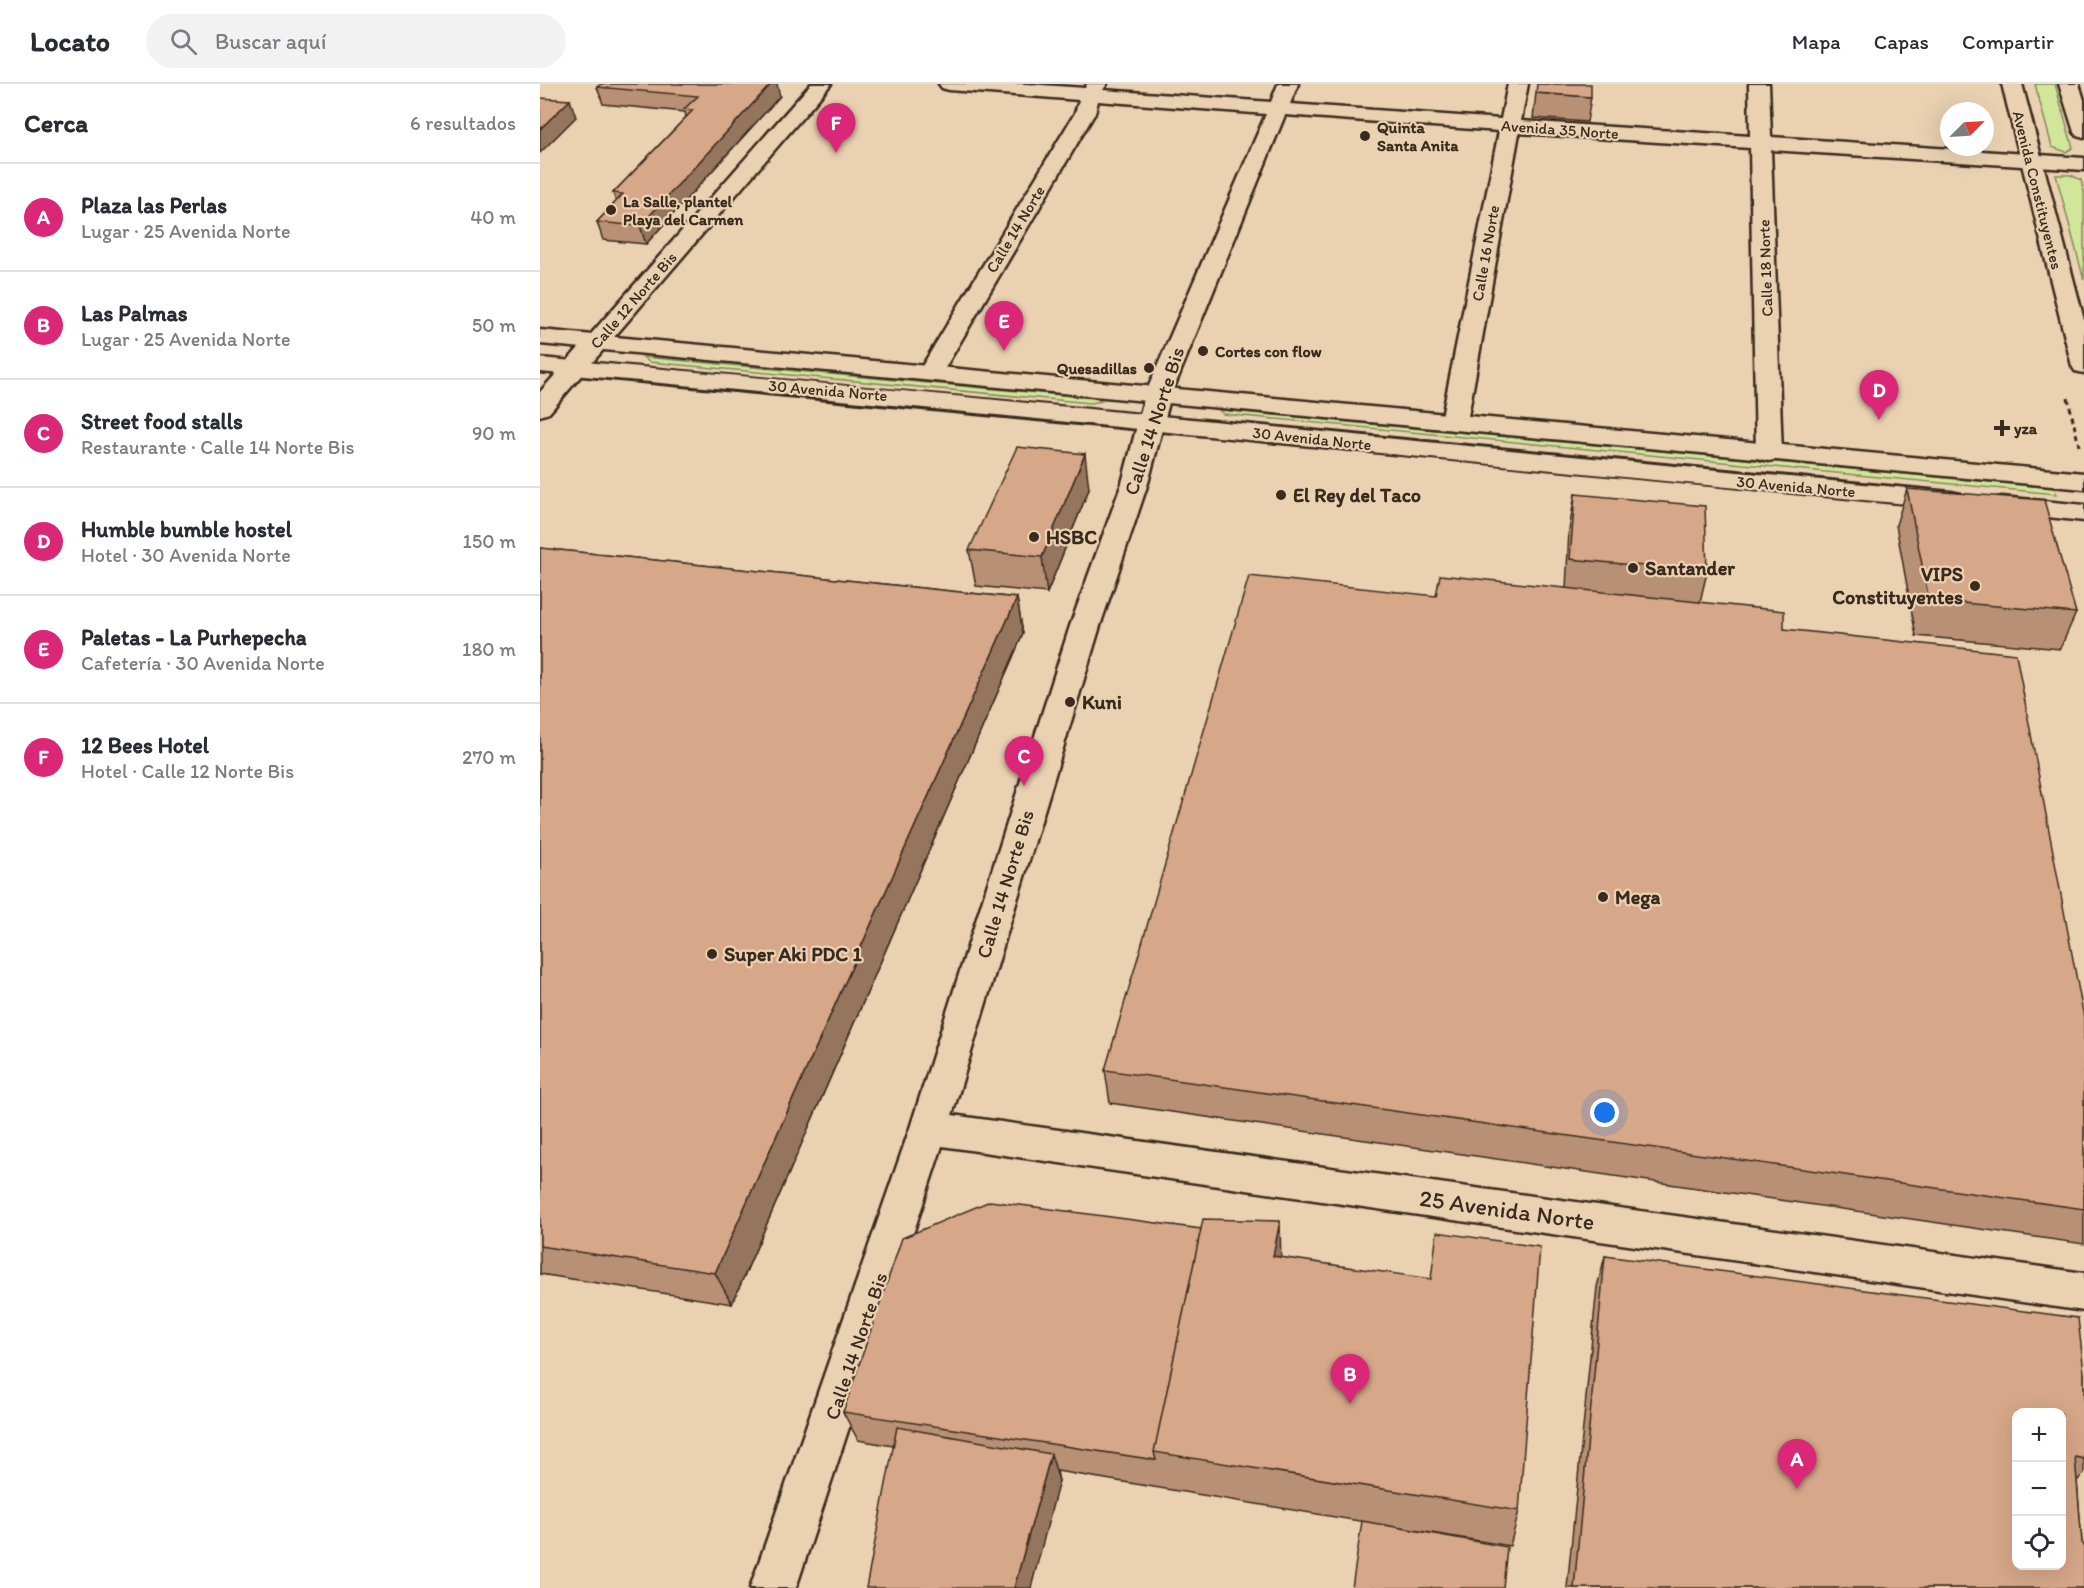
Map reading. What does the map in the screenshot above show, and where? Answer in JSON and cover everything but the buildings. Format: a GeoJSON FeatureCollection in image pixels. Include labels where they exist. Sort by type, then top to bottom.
{"type":"FeatureCollection","features":[{"type":"Feature","properties":{"kind":"street","name":"Calle 12 Norte Bis"},"geometry":{"type":"LineString","coordinates":[[540,408],[821,84]]}},
{"type":"Feature","properties":{"kind":"street","name":"Avenida 35 Norte"},"geometry":{"type":"LineString","coordinates":[[949,84],[1094,90],[1278,108],[1508,126],[2084,164]]}},
{"type":"Feature","properties":{"kind":"street","name":"Calle 14 Norte Bis"},"geometry":{"type":"LineString","coordinates":[[774,1588],[929,1128],[1085,626],[1115,544],[1155,408],[1288,84]]}},
{"type":"Feature","properties":{"kind":"street","name":"Calle 16 Norte"},"geometry":{"type":"LineString","coordinates":[[1454,422],[1508,126],[1518,84]]}},
{"type":"Feature","properties":{"kind":"street","name":"Calle 18 Norte"},"geometry":{"type":"LineString","coordinates":[[1759,84],[1769,453]]}},
{"type":"Feature","properties":{"kind":"street","name":"Avenida Constituyentes"},"geometry":{"type":"LineString","coordinates":[[2012,84],[2084,366]]}},
{"type":"Feature","properties":{"kind":"street"},"geometry":{"type":"LineString","coordinates":[[2069,84],[2084,132]]}},
{"type":"Feature","properties":{"kind":"street","name":"Calle 14 Norte"},"geometry":{"type":"LineString","coordinates":[[930,373],[1085,113],[1094,90]]}},
{"type":"Feature","properties":{"kind":"street","name":"30 Avenida Norte"},"geometry":{"type":"LineString","coordinates":[[540,337],[930,373],[1155,408],[1613,469],[2084,513]]}},
{"type":"Feature","properties":{"kind":"street","name":"30 Avenida Norte"},"geometry":{"type":"LineString","coordinates":[[540,365],[1155,408],[1454,422],[2084,481]]}},
{"type":"Feature","properties":{"kind":"street","name":"25 Avenida Norte"},"geometry":{"type":"LineString","coordinates":[[929,1128],[2084,1292]]}},
{"type":"Feature","properties":{"kind":"green space"},"geometry":{"type":"Polygon","coordinates":[[[2035,84],[2055,84],[2073,148],[2066,152],[2052,147],[2035,84]]]}},
{"type":"Feature","properties":{"kind":"green space"},"geometry":{"type":"Polygon","coordinates":[[[2056,175],[2071,175],[2081,180],[2084,192],[2084,280],[2056,175]]]}},
{"type":"Feature","properties":{"kind":"green space"},"geometry":{"type":"Polygon","coordinates":[[[643,357],[1094,398],[1102,401],[1091,403],[649,362],[643,357]]]}},
{"type":"Feature","properties":{"kind":"green space"},"geometry":{"type":"Polygon","coordinates":[[[1219,410],[2055,488],[2056,494],[1223,414],[1219,410]]]}},
{"type":"Feature","properties":{"kind":"place","name":"Quinta Santa Anita"},"geometry":{"type":"Point","coordinates":[1365,136]}},
{"type":"Feature","properties":{"kind":"place","name":"12 Bees Hotel"},"geometry":{"type":"Point","coordinates":[836,153]}},
{"type":"Feature","properties":{"kind":"place","name":"La Salle, plantel Playa del Carmen"},"geometry":{"type":"Point","coordinates":[611,210]}},
{"type":"Feature","properties":{"kind":"place","name":"Paletas - La Purhepecha"},"geometry":{"type":"Point","coordinates":[1004,351]}},
{"type":"Feature","properties":{"kind":"place","name":"Cortes con flow"},"geometry":{"type":"Point","coordinates":[1203,351]}},
{"type":"Feature","properties":{"kind":"place","name":"Quesadillas"},"geometry":{"type":"Point","coordinates":[1149,368]}},
{"type":"Feature","properties":{"kind":"place","name":"Humble bumble hostel"},"geometry":{"type":"Point","coordinates":[1879,420]}},
{"type":"Feature","properties":{"kind":"place","name":"yza"},"geometry":{"type":"Point","coordinates":[2002,428]}},
{"type":"Feature","properties":{"kind":"place","name":"El Rey del Taco"},"geometry":{"type":"Point","coordinates":[1281,495]}},
{"type":"Feature","properties":{"kind":"place","name":"HSBC"},"geometry":{"type":"Point","coordinates":[1034,537]}},
{"type":"Feature","properties":{"kind":"place","name":"Santander"},"geometry":{"type":"Point","coordinates":[1633,568]}},
{"type":"Feature","properties":{"kind":"place","name":"VIPS Constituyentes"},"geometry":{"type":"Point","coordinates":[1975,586]}},
{"type":"Feature","properties":{"kind":"place","name":"Kuni"},"geometry":{"type":"Point","coordinates":[1070,702]}},
{"type":"Feature","properties":{"kind":"place","name":"Street food stalls"},"geometry":{"type":"Point","coordinates":[1024,786]}},
{"type":"Feature","properties":{"kind":"place","name":"Mega"},"geometry":{"type":"Point","coordinates":[1603,897]}},
{"type":"Feature","properties":{"kind":"place","name":"Super Aki PDC 1"},"geometry":{"type":"Point","coordinates":[712,954]}},
{"type":"Feature","properties":{"kind":"place","name":"Las Palmas"},"geometry":{"type":"Point","coordinates":[1350,1404]}},
{"type":"Feature","properties":{"kind":"place","name":"Plaza las Perlas"},"geometry":{"type":"Point","coordinates":[1797,1489]}}]}
